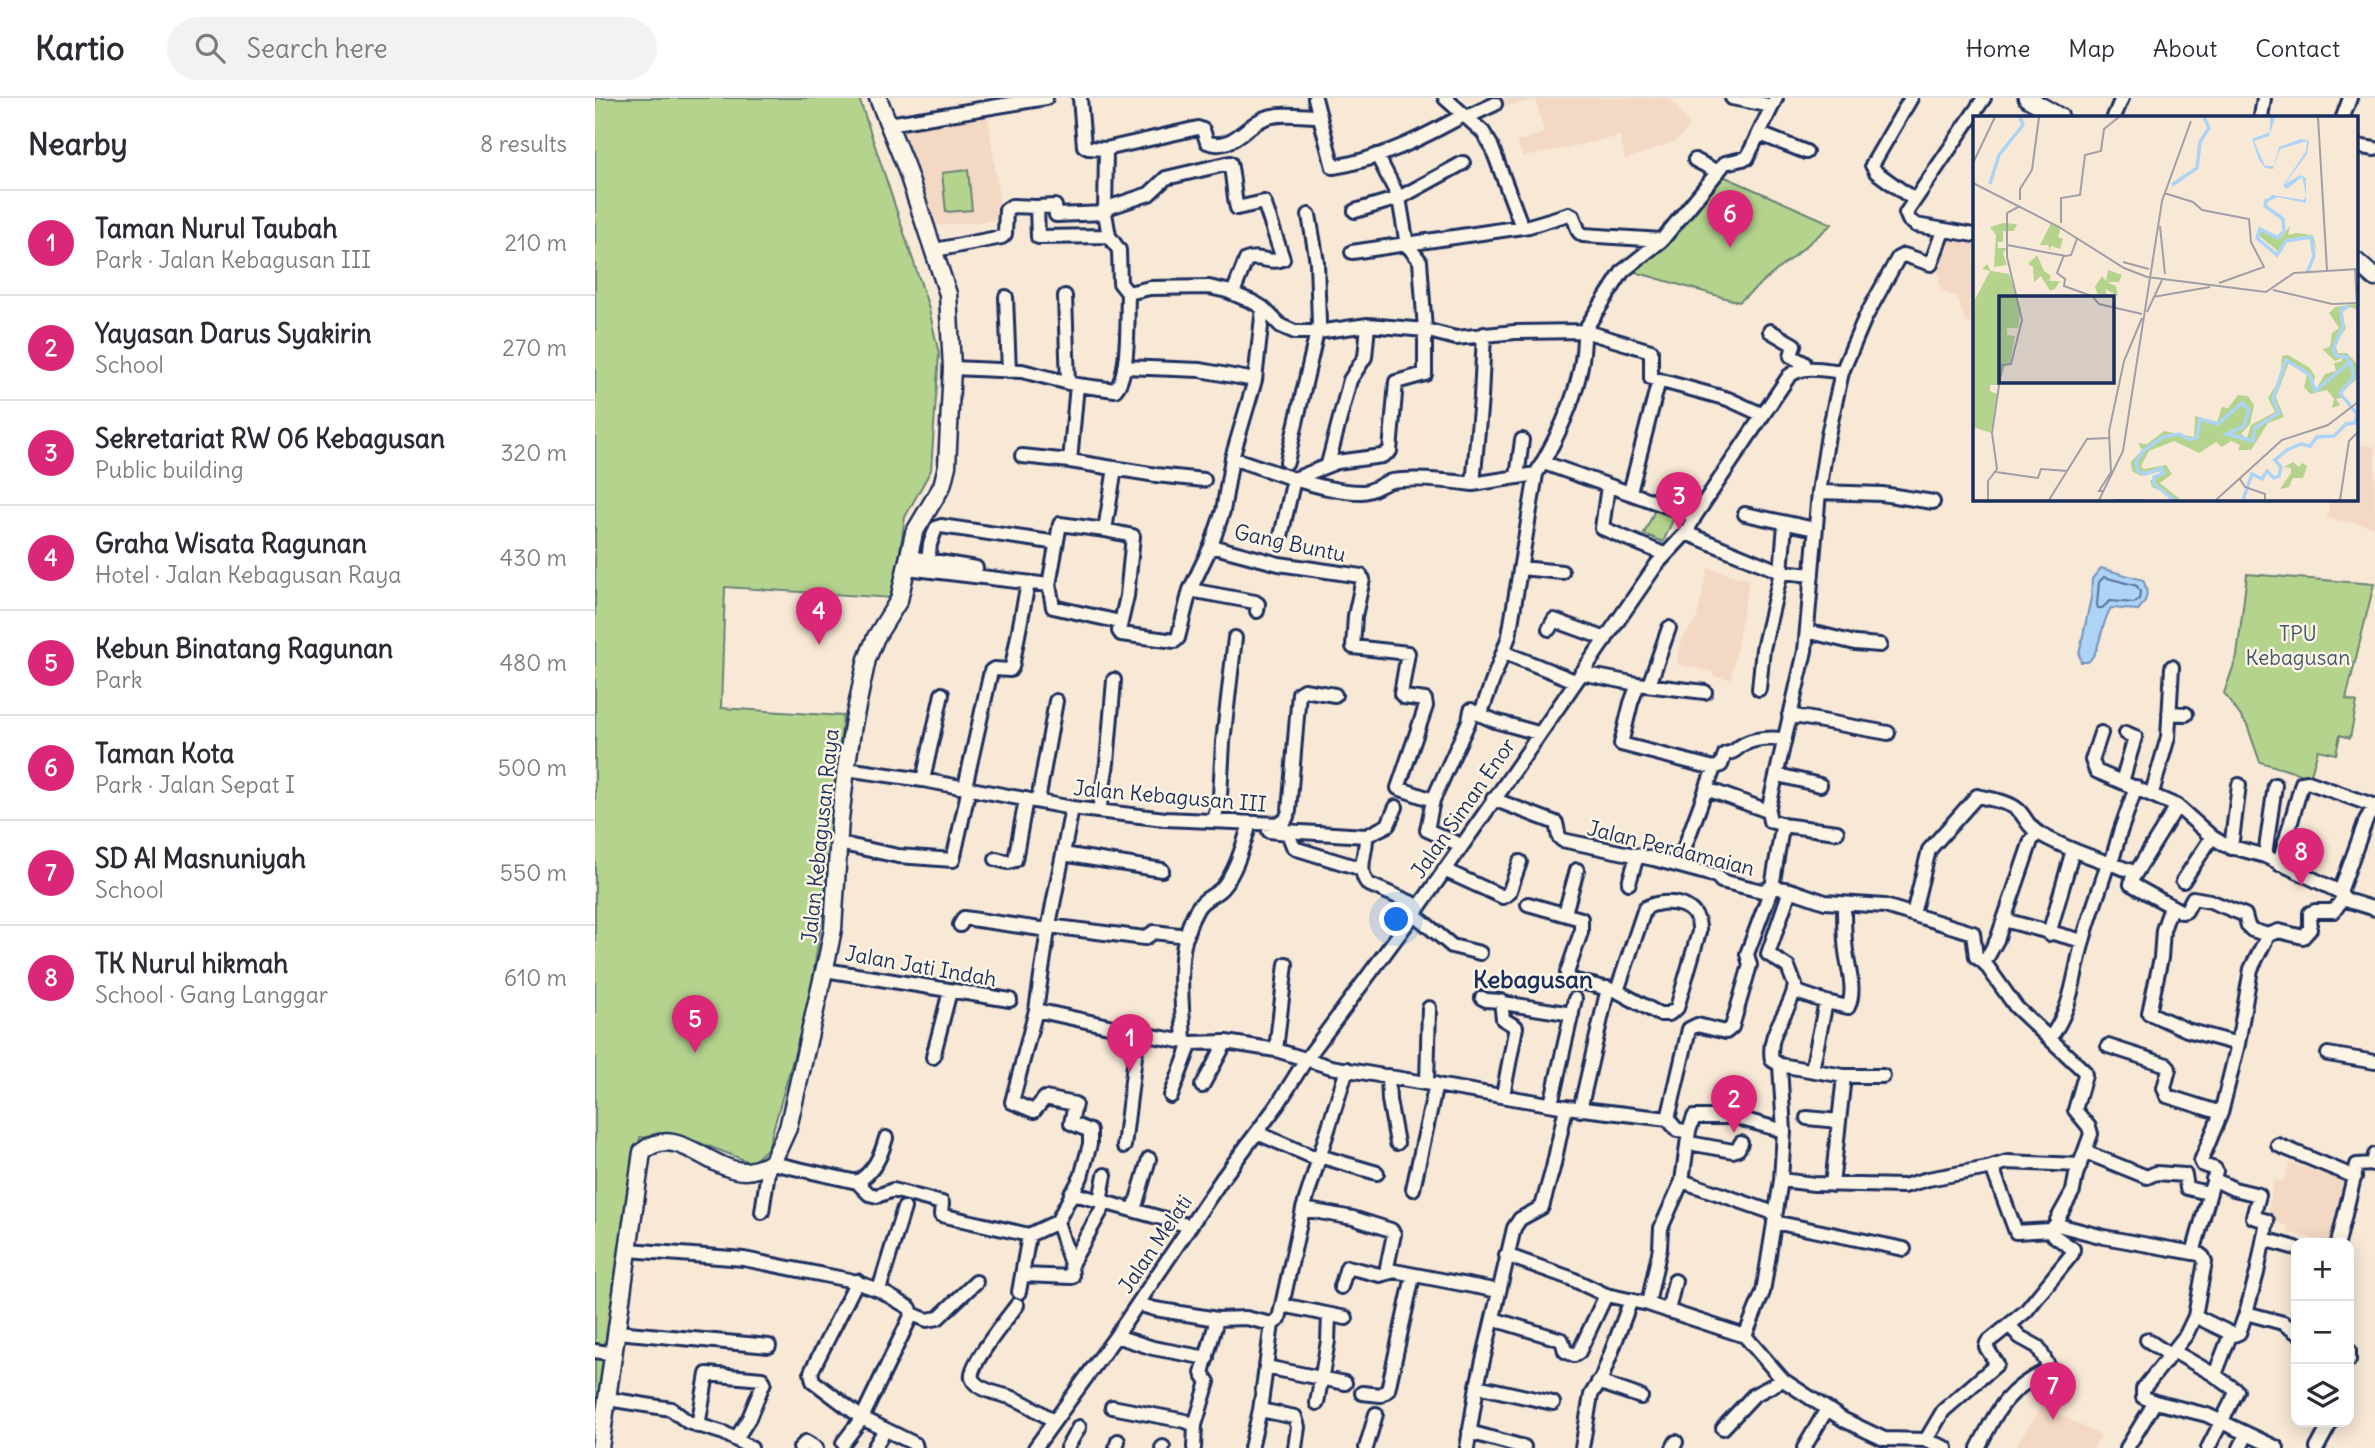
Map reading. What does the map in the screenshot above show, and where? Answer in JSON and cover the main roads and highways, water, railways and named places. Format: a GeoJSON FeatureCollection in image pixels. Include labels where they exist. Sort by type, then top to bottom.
{"type":"FeatureCollection","features":[{"type":"Feature","properties":{"kind":"main road","name":"Jalan Kebagusan Raya"},"geometry":{"type":"LineString","coordinates":[[600,1448],[629,1250],[638,1165],[642,1152],[655,1143],[676,1143],[739,1170],[751,1170],[770,1164],[788,1128],[833,929],[846,769],[867,659],[876,638],[899,600],[914,533],[946,477],[953,368],[948,294],[935,250],[878,98]]}},
{"type":"Feature","properties":{"kind":"main road"},"geometry":{"type":"LineString","coordinates":[[2027,98],[2058,116]]}},
{"type":"Feature","properties":{"kind":"main road"},"geometry":{"type":"LineString","coordinates":[[2357,262],[2375,278]]}},
{"type":"Feature","properties":{"kind":"water"},"geometry":{"type":"Polygon","coordinates":[[[2101,568],[2143,580],[2147,596],[2138,610],[2111,608],[2093,657],[2088,662],[2081,662],[2079,654],[2091,598],[2092,579],[2101,568]]]}},
{"type":"Feature","properties":{"kind":"place","name":"Taman Kota"},"geometry":{"type":"Point","coordinates":[1730,248]}},
{"type":"Feature","properties":{"kind":"place","name":"Sekretariat RW 06 Kebagusan"},"geometry":{"type":"Point","coordinates":[1679,530]}},
{"type":"Feature","properties":{"kind":"place","name":"Graha Wisata Ragunan"},"geometry":{"type":"Point","coordinates":[819,645]}},
{"type":"Feature","properties":{"kind":"place","name":"TK Nurul hikmah"},"geometry":{"type":"Point","coordinates":[2301,886]}},
{"type":"Feature","properties":{"kind":"place","name":"Kebun Binatang Ragunan"},"geometry":{"type":"Point","coordinates":[695,1053]}},
{"type":"Feature","properties":{"kind":"place","name":"Taman Nurul Taubah"},"geometry":{"type":"Point","coordinates":[1130,1072]}},
{"type":"Feature","properties":{"kind":"place","name":"Yayasan Darus Syakirin"},"geometry":{"type":"Point","coordinates":[1734,1133]}},
{"type":"Feature","properties":{"kind":"place","name":"SD Al Masnuniyah"},"geometry":{"type":"Point","coordinates":[2053,1420]}},
{"type":"Feature","properties":{"kind":"district","name":"Kebagusan"},"geometry":{"type":"Point","coordinates":[1533,979]}},
{"type":"Feature","properties":{"kind":"park label","name":"TPU Kebagusan"},"geometry":{"type":"Point","coordinates":[2298,645]}}]}
